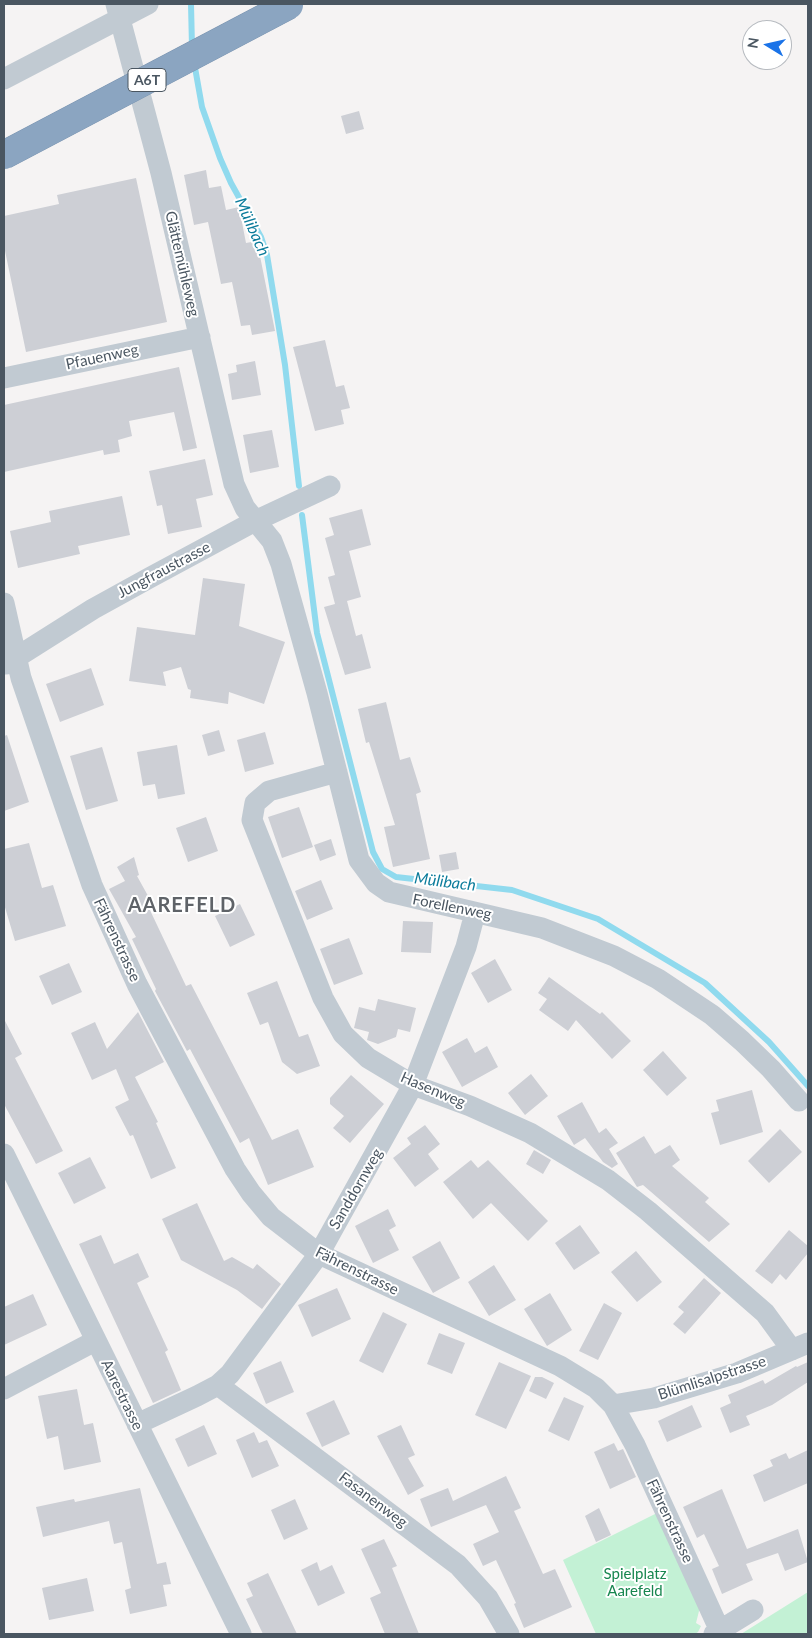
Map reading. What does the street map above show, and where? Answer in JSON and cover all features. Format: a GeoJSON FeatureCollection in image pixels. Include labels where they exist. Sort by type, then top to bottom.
{"type":"FeatureCollection","features":[{"type":"Feature","properties":{"kind":"highway","name":"A6T"},"geometry":{"type":"LineString","coordinates":[[4,155],[289,5]]}},
{"type":"Feature","properties":{"kind":"street"},"geometry":{"type":"LineString","coordinates":[[4,79],[118,12],[148,4]]}},
{"type":"Feature","properties":{"kind":"street","name":"Glättemühleweg"},"geometry":{"type":"LineString","coordinates":[[118,12],[158,163],[234,484],[245,508],[255,521]]}},
{"type":"Feature","properties":{"kind":"street","name":"Pfauenweg"},"geometry":{"type":"LineString","coordinates":[[4,378],[200,337]]}},
{"type":"Feature","properties":{"kind":"street","name":"Jungfraustrasse"},"geometry":{"type":"LineString","coordinates":[[10,661],[93,609],[255,521],[330,486]]}},
{"type":"Feature","properties":{"kind":"street","name":"Forellenweg"},"geometry":{"type":"LineString","coordinates":[[255,521],[272,541],[281,564],[359,860],[376,883],[388,892],[406,898],[542,928],[614,956],[658,979],[712,1015],[771,1069],[799,1101]]}},
{"type":"Feature","properties":{"kind":"street"},"geometry":{"type":"LineString","coordinates":[[4,603],[10,661]]}},
{"type":"Feature","properties":{"kind":"street","name":"Fährenstrasse"},"geometry":{"type":"LineString","coordinates":[[10,661],[21,678],[78,850],[137,984],[234,1169],[271,1217],[319,1254],[579,1376],[613,1405],[635,1445],[717,1632]]}},
{"type":"Feature","properties":{"kind":"street","name":"Hasenweg"},"geometry":{"type":"LineString","coordinates":[[337,772],[265,794],[255,803],[252,820],[333,1019],[344,1034],[368,1058],[414,1085],[470,1106],[530,1133],[608,1180],[648,1210],[800,1346]]}},
{"type":"Feature","properties":{"kind":"street","name":"Sanddornweg"},"geometry":{"type":"LineString","coordinates":[[136,1424],[218,1385],[242,1360],[319,1254],[414,1085],[466,947],[475,913]]}},
{"type":"Feature","properties":{"kind":"street","name":"Aarestrasse"},"geometry":{"type":"LineString","coordinates":[[4,1154],[241,1634]]}},
{"type":"Feature","properties":{"kind":"street"},"geometry":{"type":"LineString","coordinates":[[4,1388],[95,1341]]}},
{"type":"Feature","properties":{"kind":"street","name":"Blümlisalpstrasse"},"geometry":{"type":"LineString","coordinates":[[613,1405],[654,1398],[705,1383],[736,1373],[800,1346]]}},
{"type":"Feature","properties":{"kind":"street","name":"Fasanenweg"},"geometry":{"type":"LineString","coordinates":[[218,1385],[458,1566],[488,1598],[509,1634]]}},
{"type":"Feature","properties":{"kind":"street"},"geometry":{"type":"LineString","coordinates":[[717,1632],[753,1610]]}},
{"type":"Feature","properties":{"kind":"green space","name":"Spielplatz Aarefeld"},"geometry":{"type":"Polygon","coordinates":[[[661,1511],[704,1608],[699,1611],[696,1623],[701,1626],[698,1632],[695,1634],[596,1634],[563,1560],[661,1511]]]}},
{"type":"Feature","properties":{"kind":"green space"},"geometry":{"type":"Polygon","coordinates":[[[808,1592],[808,1634],[741,1634],[808,1592]]]}},
{"type":"Feature","properties":{"kind":"building"},"geometry":{"type":"Polygon","coordinates":[[[359,111],[364,129],[346,134],[341,116],[359,111]]]}},
{"type":"Feature","properties":{"kind":"building"},"geometry":{"type":"Polygon","coordinates":[[[206,170],[209,188],[221,186],[226,210],[239,207],[246,243],[257,241],[275,331],[252,335],[250,325],[241,326],[232,282],[221,284],[208,222],[194,225],[184,175],[206,170]]]}},
{"type":"Feature","properties":{"kind":"building"},"geometry":{"type":"Polygon","coordinates":[[[136,178],[167,322],[26,352],[4,246],[4,216],[59,204],[57,195],[136,178]]]}},
{"type":"Feature","properties":{"kind":"building"},"geometry":{"type":"Polygon","coordinates":[[[325,340],[336,387],[344,385],[350,408],[341,410],[344,424],[315,431],[293,347],[325,340]]]}},
{"type":"Feature","properties":{"kind":"building"},"geometry":{"type":"Polygon","coordinates":[[[255,361],[261,395],[232,400],[228,374],[237,372],[236,365],[255,361]]]}},
{"type":"Feature","properties":{"kind":"building"},"geometry":{"type":"Polygon","coordinates":[[[179,367],[197,448],[183,451],[174,412],[129,421],[132,436],[118,440],[120,452],[104,455],[103,450],[4,472],[4,405],[179,367]]]}},
{"type":"Feature","properties":{"kind":"building"},"geometry":{"type":"Polygon","coordinates":[[[272,430],[279,467],[250,473],[243,435],[272,430]]]}},
{"type":"Feature","properties":{"kind":"building"},"geometry":{"type":"Polygon","coordinates":[[[205,459],[213,495],[196,499],[202,527],[168,534],[162,505],[157,506],[149,471],[205,459]]]}},
{"type":"Feature","properties":{"kind":"building"},"geometry":{"type":"Polygon","coordinates":[[[122,496],[130,535],[78,546],[80,554],[18,568],[10,531],[51,522],[49,511],[122,496]]]}},
{"type":"Feature","properties":{"kind":"building"},"geometry":{"type":"Polygon","coordinates":[[[362,509],[371,545],[349,551],[361,597],[347,601],[356,636],[362,634],[371,668],[345,675],[324,607],[335,604],[328,577],[335,575],[325,538],[334,535],[329,518],[362,509]]]}},
{"type":"Feature","properties":{"kind":"building"},"geometry":{"type":"Polygon","coordinates":[[[203,578],[245,584],[239,626],[285,642],[264,704],[229,692],[228,704],[190,698],[191,690],[188,689],[181,667],[163,672],[166,686],[129,681],[137,627],[195,635],[203,578]]]}},
{"type":"Feature","properties":{"kind":"building"},"geometry":{"type":"Polygon","coordinates":[[[91,668],[104,705],[60,722],[46,684],[91,668]]]}},
{"type":"Feature","properties":{"kind":"building"},"geometry":{"type":"Polygon","coordinates":[[[386,702],[400,760],[410,757],[421,792],[416,794],[430,859],[393,867],[384,827],[395,825],[369,742],[366,743],[358,709],[386,702]]]}},
{"type":"Feature","properties":{"kind":"building"},"geometry":{"type":"Polygon","coordinates":[[[219,730],[225,751],[208,756],[202,735],[219,730]]]}},
{"type":"Feature","properties":{"kind":"building"},"geometry":{"type":"Polygon","coordinates":[[[265,732],[274,764],[245,772],[237,740],[265,732]]]}},
{"type":"Feature","properties":{"kind":"building"},"geometry":{"type":"Polygon","coordinates":[[[7,735],[29,802],[4,811],[4,736],[7,735]]]}},
{"type":"Feature","properties":{"kind":"building"},"geometry":{"type":"Polygon","coordinates":[[[177,745],[185,794],[158,799],[155,784],[143,786],[137,752],[177,745]]]}},
{"type":"Feature","properties":{"kind":"building"},"geometry":{"type":"Polygon","coordinates":[[[102,747],[118,801],[86,810],[70,756],[102,747]]]}},
{"type":"Feature","properties":{"kind":"building"},"geometry":{"type":"Polygon","coordinates":[[[299,807],[313,847],[282,858],[268,817],[299,807]]]}},
{"type":"Feature","properties":{"kind":"building"},"geometry":{"type":"Polygon","coordinates":[[[206,817],[218,851],[188,862],[176,828],[206,817]]]}},
{"type":"Feature","properties":{"kind":"building"},"geometry":{"type":"Polygon","coordinates":[[[331,839],[336,855],[320,861],[314,845],[331,839]]]}},
{"type":"Feature","properties":{"kind":"building"},"geometry":{"type":"Polygon","coordinates":[[[29,843],[42,888],[53,885],[66,926],[15,941],[4,904],[4,849],[29,843]]]}},
{"type":"Feature","properties":{"kind":"building"},"geometry":{"type":"Polygon","coordinates":[[[456,852],[459,869],[442,872],[439,855],[456,852]]]}},
{"type":"Feature","properties":{"kind":"building"},"geometry":{"type":"Polygon","coordinates":[[[134,857],[139,875],[137,876],[152,903],[148,906],[186,986],[191,984],[272,1140],[298,1129],[314,1167],[268,1185],[249,1138],[240,1143],[190,1049],[187,1051],[155,991],[156,989],[132,939],[136,937],[109,889],[125,881],[117,867],[134,857]]]}},
{"type":"Feature","properties":{"kind":"building"},"geometry":{"type":"Polygon","coordinates":[[[321,880],[333,909],[307,920],[295,891],[321,880]]]}},
{"type":"Feature","properties":{"kind":"building"},"geometry":{"type":"Polygon","coordinates":[[[240,904],[255,935],[230,947],[215,916],[240,904]]]}},
{"type":"Feature","properties":{"kind":"building"},"geometry":{"type":"Polygon","coordinates":[[[403,921],[433,922],[431,953],[401,952],[403,921]]]}},
{"type":"Feature","properties":{"kind":"building"},"geometry":{"type":"Polygon","coordinates":[[[349,938],[363,974],[334,985],[320,949],[349,938]]]}},
{"type":"Feature","properties":{"kind":"building"},"geometry":{"type":"Polygon","coordinates":[[[495,959],[512,990],[488,1003],[471,973],[495,959]]]}},
{"type":"Feature","properties":{"kind":"building"},"geometry":{"type":"Polygon","coordinates":[[[69,963],[82,992],[52,1005],[39,976],[69,963]]]}},
{"type":"Feature","properties":{"kind":"building"},"geometry":{"type":"Polygon","coordinates":[[[549,977],[600,1014],[602,1012],[631,1041],[612,1059],[576,1020],[568,1031],[539,1010],[547,999],[538,993],[549,977]]]}},
{"type":"Feature","properties":{"kind":"building"},"geometry":{"type":"Polygon","coordinates":[[[277,981],[299,1037],[308,1034],[320,1066],[297,1074],[282,1062],[268,1022],[260,1025],[247,993],[277,981]]]}},
{"type":"Feature","properties":{"kind":"building"},"geometry":{"type":"Polygon","coordinates":[[[378,999],[416,1008],[410,1032],[398,1029],[396,1037],[378,1044],[367,1040],[369,1032],[354,1028],[359,1007],[375,1011],[378,999]]]}},
{"type":"Feature","properties":{"kind":"building"},"geometry":{"type":"Polygon","coordinates":[[[138,1012],[164,1062],[135,1077],[158,1122],[156,1123],[176,1168],[151,1179],[133,1135],[130,1136],[115,1107],[129,1100],[116,1069],[92,1080],[71,1033],[95,1022],[107,1049],[138,1012]]]}},
{"type":"Feature","properties":{"kind":"building"},"geometry":{"type":"Polygon","coordinates":[[[4,1019],[22,1054],[15,1058],[63,1151],[36,1164],[4,1104],[4,1019]]]}},
{"type":"Feature","properties":{"kind":"building"},"geometry":{"type":"Polygon","coordinates":[[[467,1038],[475,1053],[487,1046],[498,1067],[462,1087],[442,1052],[467,1038]]]}},
{"type":"Feature","properties":{"kind":"building"},"geometry":{"type":"Polygon","coordinates":[[[663,1051],[687,1078],[667,1096],[643,1070],[663,1051]]]}},
{"type":"Feature","properties":{"kind":"building"},"geometry":{"type":"Polygon","coordinates":[[[531,1074],[548,1096],[525,1115],[508,1093],[531,1074]]]}},
{"type":"Feature","properties":{"kind":"building"},"geometry":{"type":"Polygon","coordinates":[[[351,1075],[384,1104],[350,1143],[333,1128],[344,1116],[330,1104],[330,1098],[351,1075]]]}},
{"type":"Feature","properties":{"kind":"building"},"geometry":{"type":"Polygon","coordinates":[[[752,1090],[763,1132],[720,1145],[711,1113],[719,1111],[716,1100],[752,1090]]]}},
{"type":"Feature","properties":{"kind":"building"},"geometry":{"type":"Polygon","coordinates":[[[582,1102],[599,1133],[606,1128],[618,1143],[609,1149],[618,1164],[612,1168],[603,1162],[585,1138],[574,1145],[557,1116],[582,1102]]]}},
{"type":"Feature","properties":{"kind":"building"},"geometry":{"type":"Polygon","coordinates":[[[425,1125],[440,1144],[428,1154],[439,1169],[415,1187],[393,1158],[411,1144],[407,1138],[425,1125]]]}},
{"type":"Feature","properties":{"kind":"building"},"geometry":{"type":"Polygon","coordinates":[[[780,1129],[802,1152],[769,1183],[748,1161],[780,1129]]]}},
{"type":"Feature","properties":{"kind":"building"},"geometry":{"type":"Polygon","coordinates":[[[644,1136],[655,1154],[670,1145],[680,1160],[672,1166],[709,1198],[705,1202],[730,1224],[709,1242],[643,1185],[637,1187],[616,1153],[644,1136]]]}},
{"type":"Feature","properties":{"kind":"building"},"geometry":{"type":"Polygon","coordinates":[[[534,1150],[551,1160],[543,1174],[526,1164],[534,1150]]]}},
{"type":"Feature","properties":{"kind":"building"},"geometry":{"type":"Polygon","coordinates":[[[90,1157],[106,1188],[74,1204],[58,1173],[90,1157]]]}},
{"type":"Feature","properties":{"kind":"building"},"geometry":{"type":"Polygon","coordinates":[[[471,1160],[478,1168],[488,1160],[548,1221],[528,1241],[491,1203],[473,1219],[443,1182],[471,1160]]]}},
{"type":"Feature","properties":{"kind":"building"},"geometry":{"type":"Polygon","coordinates":[[[197,1203],[224,1261],[232,1257],[253,1269],[257,1264],[281,1284],[262,1309],[237,1290],[181,1260],[162,1219],[197,1203]]]}},
{"type":"Feature","properties":{"kind":"building"},"geometry":{"type":"Polygon","coordinates":[[[388,1209],[396,1226],[389,1230],[399,1250],[373,1263],[355,1226],[388,1209]]]}},
{"type":"Feature","properties":{"kind":"building"},"geometry":{"type":"Polygon","coordinates":[[[580,1225],[600,1253],[574,1270],[555,1243],[580,1225]]]}},
{"type":"Feature","properties":{"kind":"building"},"geometry":{"type":"Polygon","coordinates":[[[789,1230],[808,1246],[808,1253],[786,1280],[780,1274],[772,1284],[755,1271],[789,1230]]]}},
{"type":"Feature","properties":{"kind":"building"},"geometry":{"type":"Polygon","coordinates":[[[101,1235],[114,1264],[138,1253],[149,1277],[137,1283],[168,1350],[165,1352],[181,1390],[153,1403],[79,1244],[101,1235]]]}},
{"type":"Feature","properties":{"kind":"building"},"geometry":{"type":"Polygon","coordinates":[[[440,1241],[460,1278],[433,1293],[412,1257],[440,1241]]]}},
{"type":"Feature","properties":{"kind":"building"},"geometry":{"type":"Polygon","coordinates":[[[636,1251],[662,1282],[637,1302],[611,1272],[636,1251]]]}},
{"type":"Feature","properties":{"kind":"building"},"geometry":{"type":"Polygon","coordinates":[[[494,1265],[516,1300],[489,1316],[468,1282],[494,1265]]]}},
{"type":"Feature","properties":{"kind":"building"},"geometry":{"type":"Polygon","coordinates":[[[704,1278],[721,1293],[685,1334],[673,1324],[684,1312],[678,1307],[704,1278]]]}},
{"type":"Feature","properties":{"kind":"building"},"geometry":{"type":"Polygon","coordinates":[[[337,1288],[351,1319],[312,1337],[298,1305],[337,1288]]]}},
{"type":"Feature","properties":{"kind":"building"},"geometry":{"type":"Polygon","coordinates":[[[550,1293],[572,1330],[547,1346],[524,1309],[550,1293]]]}},
{"type":"Feature","properties":{"kind":"building"},"geometry":{"type":"Polygon","coordinates":[[[33,1294],[47,1325],[4,1345],[4,1307],[33,1294]]]}},
{"type":"Feature","properties":{"kind":"building"},"geometry":{"type":"Polygon","coordinates":[[[604,1303],[622,1313],[598,1360],[579,1351],[604,1303]]]}},
{"type":"Feature","properties":{"kind":"building"},"geometry":{"type":"Polygon","coordinates":[[[383,1312],[407,1324],[383,1373],[359,1361],[383,1312]]]}},
{"type":"Feature","properties":{"kind":"building"},"geometry":{"type":"Polygon","coordinates":[[[439,1333],[465,1343],[452,1374],[427,1364],[439,1333]]]}},
{"type":"Feature","properties":{"kind":"building"},"geometry":{"type":"Polygon","coordinates":[[[281,1361],[294,1392],[266,1404],[253,1373],[281,1361]]]}},
{"type":"Feature","properties":{"kind":"building"},"geometry":{"type":"Polygon","coordinates":[[[499,1362],[531,1376],[506,1429],[475,1415],[499,1362]]]}},
{"type":"Feature","properties":{"kind":"building"},"geometry":{"type":"Polygon","coordinates":[[[808,1362],[808,1382],[772,1405],[746,1416],[750,1425],[730,1433],[720,1408],[731,1403],[728,1395],[763,1380],[765,1384],[796,1366],[808,1362]]]}},
{"type":"Feature","properties":{"kind":"building"},"geometry":{"type":"Polygon","coordinates":[[[535,1377],[542,1377],[554,1383],[546,1399],[529,1391],[535,1377]]]}},
{"type":"Feature","properties":{"kind":"building"},"geometry":{"type":"Polygon","coordinates":[[[77,1389],[84,1425],[93,1423],[101,1462],[64,1470],[58,1436],[47,1439],[38,1396],[77,1389]]]}},
{"type":"Feature","properties":{"kind":"building"},"geometry":{"type":"Polygon","coordinates":[[[564,1397],[584,1406],[569,1441],[548,1431],[564,1397]]]}},
{"type":"Feature","properties":{"kind":"building"},"geometry":{"type":"Polygon","coordinates":[[[334,1400],[350,1434],[322,1447],[306,1413],[334,1400]]]}},
{"type":"Feature","properties":{"kind":"building"},"geometry":{"type":"Polygon","coordinates":[[[692,1405],[702,1427],[667,1442],[658,1421],[692,1405]]]}},
{"type":"Feature","properties":{"kind":"building"},"geometry":{"type":"Polygon","coordinates":[[[204,1425],[217,1454],[188,1467],[175,1439],[204,1425]]]}},
{"type":"Feature","properties":{"kind":"building"},"geometry":{"type":"Polygon","coordinates":[[[401,1425],[415,1455],[408,1458],[424,1486],[408,1495],[377,1436],[401,1425]]]}},
{"type":"Feature","properties":{"kind":"building"},"geometry":{"type":"Polygon","coordinates":[[[254,1432],[259,1443],[267,1440],[279,1466],[252,1478],[236,1440],[254,1432]]]}},
{"type":"Feature","properties":{"kind":"building"},"geometry":{"type":"Polygon","coordinates":[[[614,1443],[618,1451],[623,1449],[636,1477],[610,1489],[594,1452],[614,1443]]]}},
{"type":"Feature","properties":{"kind":"building"},"geometry":{"type":"Polygon","coordinates":[[[808,1450],[808,1483],[764,1502],[753,1475],[773,1466],[770,1460],[786,1453],[789,1459],[808,1450]]]}},
{"type":"Feature","properties":{"kind":"building"},"geometry":{"type":"Polygon","coordinates":[[[506,1476],[521,1508],[514,1511],[543,1574],[555,1569],[572,1607],[524,1628],[514,1604],[516,1603],[496,1560],[483,1566],[473,1544],[499,1532],[486,1505],[431,1527],[420,1499],[448,1488],[453,1501],[506,1476]]]}},
{"type":"Feature","properties":{"kind":"building"},"geometry":{"type":"Polygon","coordinates":[[[140,1488],[157,1564],[166,1562],[171,1584],[163,1585],[167,1606],[130,1614],[125,1590],[131,1588],[122,1542],[114,1544],[109,1521],[43,1537],[36,1507],[74,1499],[75,1502],[140,1488]]]}},
{"type":"Feature","properties":{"kind":"building"},"geometry":{"type":"Polygon","coordinates":[[[722,1489],[747,1549],[798,1529],[808,1562],[785,1571],[778,1553],[746,1564],[753,1580],[722,1594],[712,1569],[719,1566],[704,1534],[697,1538],[683,1507],[722,1489]]]}},
{"type":"Feature","properties":{"kind":"building"},"geometry":{"type":"Polygon","coordinates":[[[295,1499],[308,1529],[284,1540],[271,1510],[295,1499]]]}},
{"type":"Feature","properties":{"kind":"building"},"geometry":{"type":"Polygon","coordinates":[[[599,1508],[611,1535],[596,1542],[585,1516],[599,1508]]]}},
{"type":"Feature","properties":{"kind":"building"},"geometry":{"type":"Polygon","coordinates":[[[384,1539],[397,1566],[392,1568],[419,1634],[385,1634],[370,1598],[381,1593],[361,1549],[384,1539]]]}},
{"type":"Feature","properties":{"kind":"building"},"geometry":{"type":"Polygon","coordinates":[[[317,1562],[320,1571],[332,1565],[345,1593],[318,1606],[301,1570],[317,1562]]]}},
{"type":"Feature","properties":{"kind":"building"},"geometry":{"type":"Polygon","coordinates":[[[268,1573],[297,1634],[263,1634],[246,1599],[253,1596],[247,1583],[268,1573]]]}},
{"type":"Feature","properties":{"kind":"building"},"geometry":{"type":"Polygon","coordinates":[[[87,1578],[94,1611],[49,1620],[42,1588],[87,1578]]]}},
{"type":"Feature","properties":{"kind":"waterway","name":"Mülibach"},"geometry":{"type":"LineString","coordinates":[[191,4],[192,47]]}},
{"type":"Feature","properties":{"kind":"waterway","name":"Mülibach"},"geometry":{"type":"LineString","coordinates":[[194,62],[202,107],[220,158],[231,183],[261,237],[267,255],[285,365],[299,486]]}},
{"type":"Feature","properties":{"kind":"waterway","name":"Mülibach"},"geometry":{"type":"LineString","coordinates":[[302,515],[317,633],[373,852],[382,869],[396,877],[512,890],[598,919],[705,983],[769,1042],[808,1086]]}},
{"type":"Feature","properties":{"kind":"district","name":"AAREFELD"},"geometry":{"type":"Point","coordinates":[182,906]}}]}
